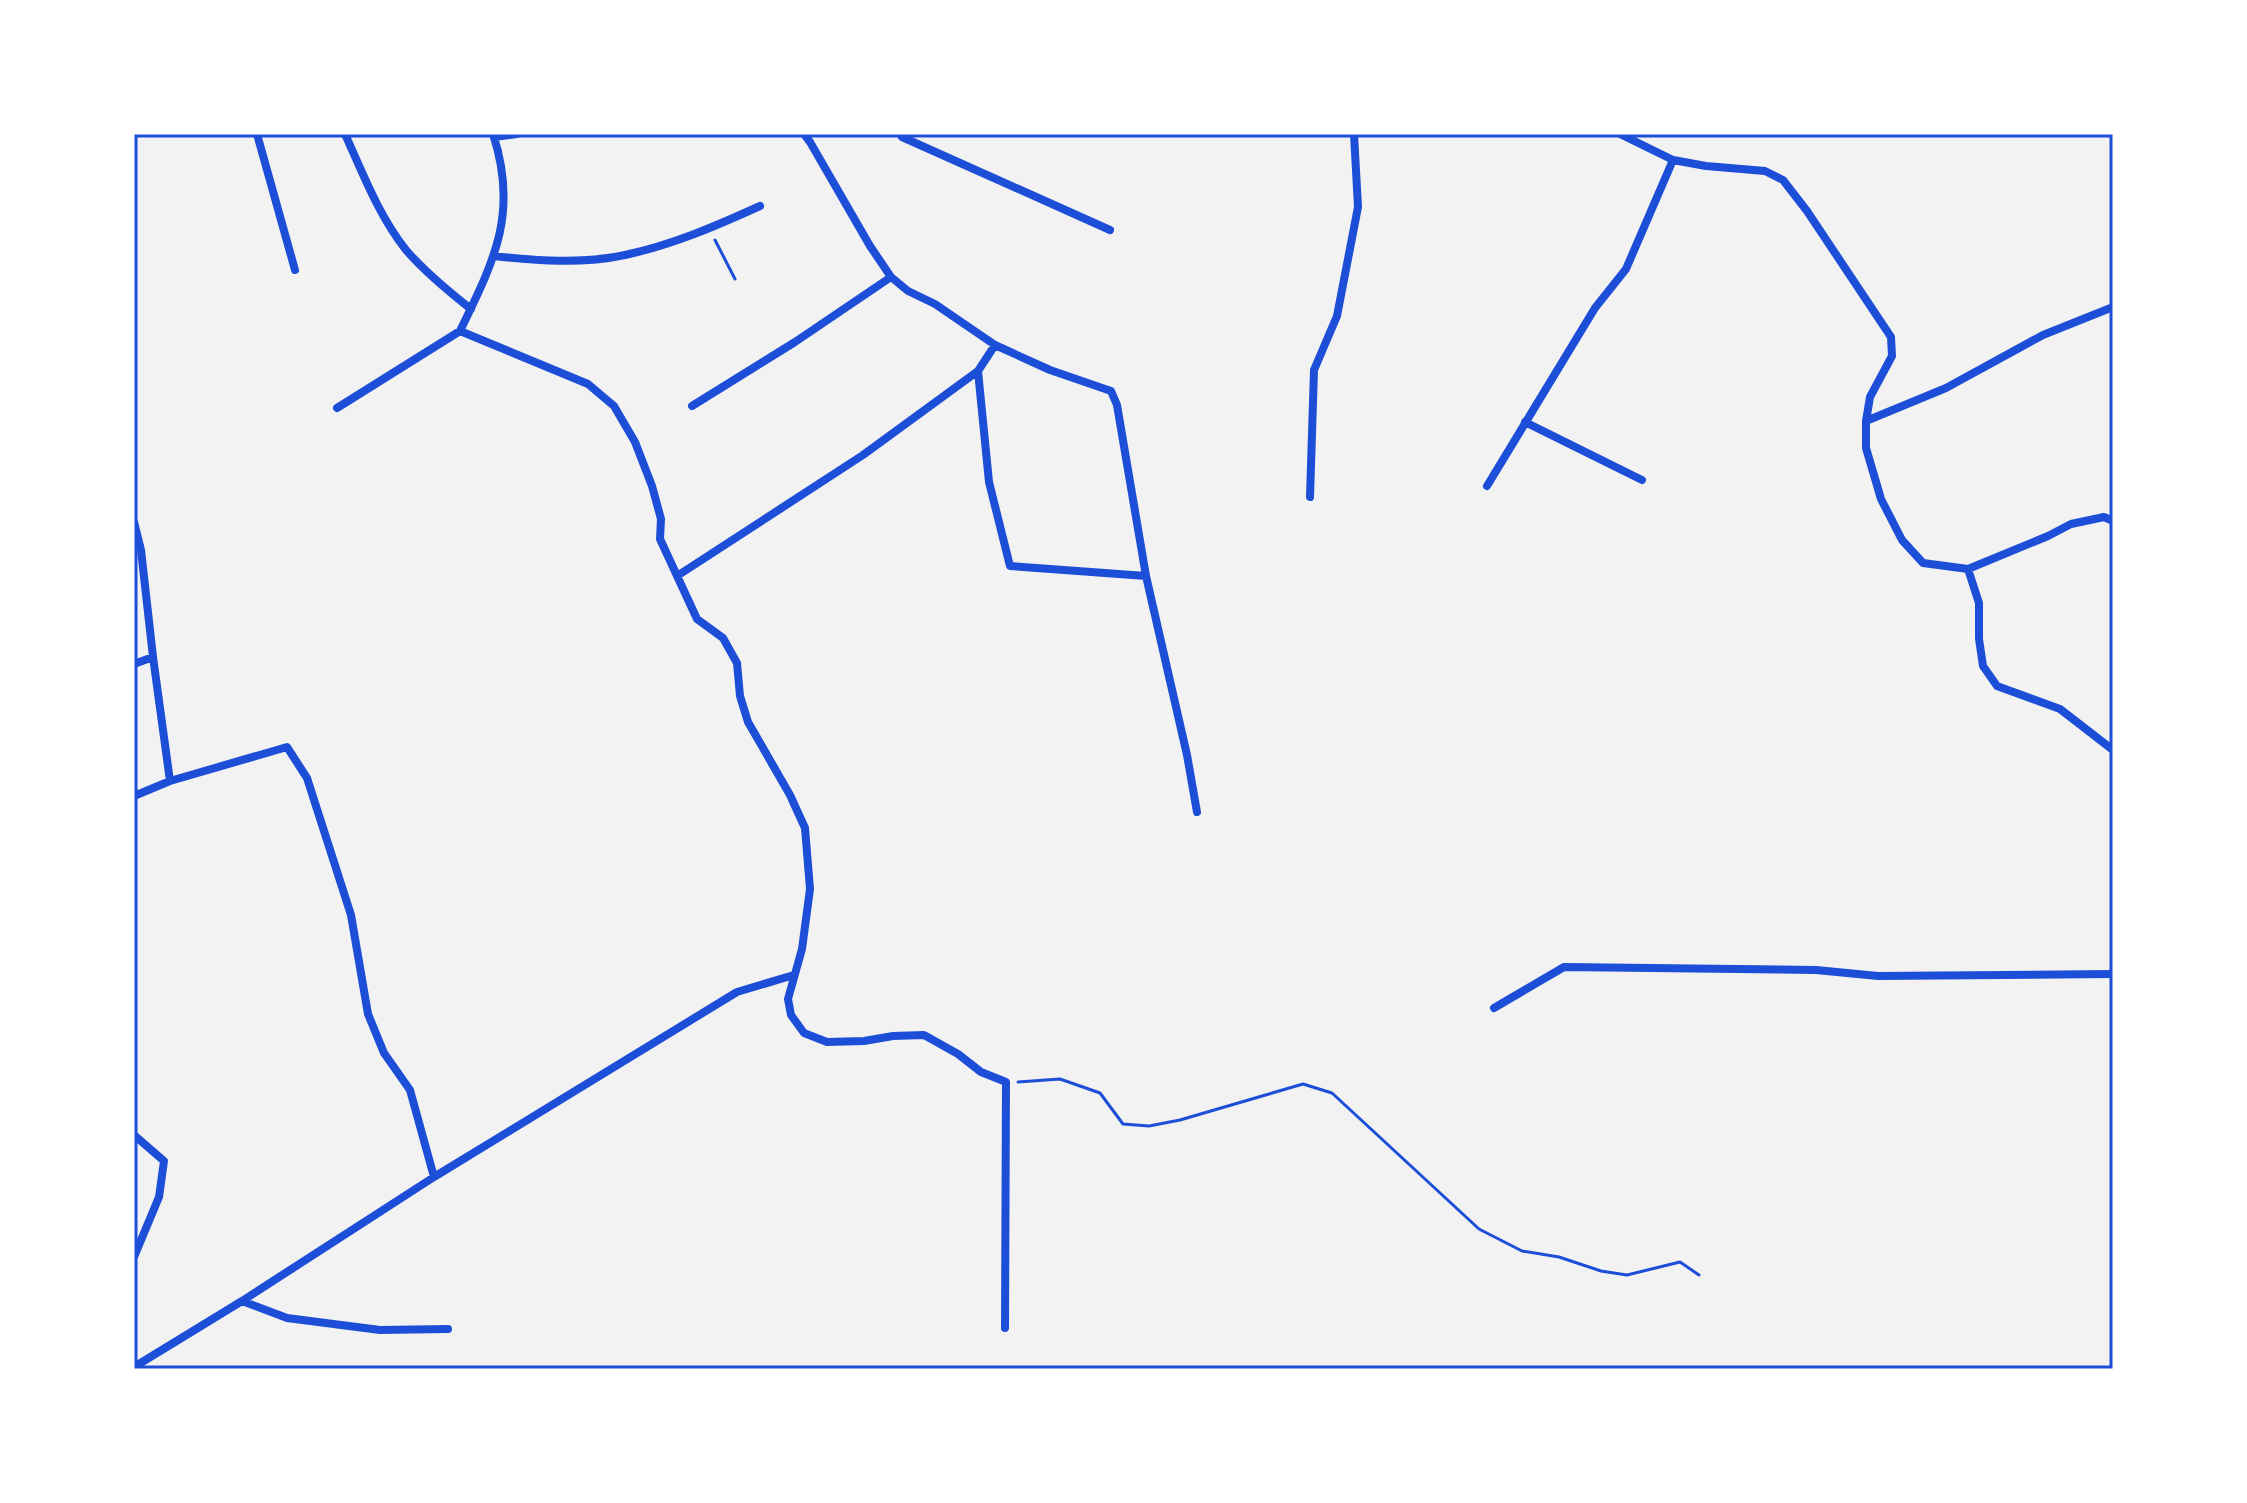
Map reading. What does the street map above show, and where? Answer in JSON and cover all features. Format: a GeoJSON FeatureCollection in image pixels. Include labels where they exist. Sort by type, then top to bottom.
{"type":"FeatureCollection","features":[{"type":"Feature","properties":{"kind":"street"},"geometry":{"type":"LineString","coordinates":[[257,134],[295,270]]}},
{"type":"Feature","properties":{"kind":"street"},"geometry":{"type":"LineString","coordinates":[[345,134],[372,194],[396,236],[438,283],[471,309]]}},
{"type":"Feature","properties":{"kind":"street"},"geometry":{"type":"LineString","coordinates":[[337,408],[460,331],[494,256],[502,227],[504,180],[494,135],[517,134]]}},
{"type":"Feature","properties":{"kind":"street"},"geometry":{"type":"LineString","coordinates":[[804,134],[891,277],[908,291],[935,304],[995,345],[1050,370],[1111,391],[1117,405],[1146,576],[1197,812]]}},
{"type":"Feature","properties":{"kind":"street"},"geometry":{"type":"LineString","coordinates":[[900,134],[1110,230]]}},
{"type":"Feature","properties":{"kind":"street"},"geometry":{"type":"LineString","coordinates":[[1310,497],[1314,370],[1337,316],[1358,207],[1354,134]]}},
{"type":"Feature","properties":{"kind":"street"},"geometry":{"type":"LineString","coordinates":[[1620,134],[1673,160],[1765,171],[1783,180],[1807,211],[1891,337],[1892,356],[1870,397],[1866,448],[1881,499],[1902,540],[1923,563],[1968,569],[2071,524],[2104,517],[2113,521]]}},
{"type":"Feature","properties":{"kind":"street"},"geometry":{"type":"LineString","coordinates":[[1487,486],[1595,308],[1626,269],[1673,160]]}},
{"type":"Feature","properties":{"kind":"street"},"geometry":{"type":"LineString","coordinates":[[494,256],[565,261],[622,256],[710,229],[760,206]]}},
{"type":"Feature","properties":{"kind":"street"},"geometry":{"type":"LineString","coordinates":[[692,406],[891,277]]}},
{"type":"Feature","properties":{"kind":"street"},"geometry":{"type":"LineString","coordinates":[[1866,421],[1946,388],[2043,335],[2113,307]]}},
{"type":"Feature","properties":{"kind":"street"},"geometry":{"type":"LineString","coordinates":[[460,331],[588,384],[614,406],[635,442],[661,519],[660,539],[697,619],[723,638],[737,663],[740,696],[748,722],[790,795],[805,828],[810,889],[802,949],[788,999],[791,1015],[804,1033],[827,1042],[924,1035],[958,1054],[981,1072],[1006,1082],[1005,1328]]}},
{"type":"Feature","properties":{"kind":"street"},"geometry":{"type":"LineString","coordinates":[[677,576],[863,455],[978,371],[995,345]]}},
{"type":"Feature","properties":{"kind":"street"},"geometry":{"type":"LineString","coordinates":[[978,371],[989,482],[1010,566],[1146,576]]}},
{"type":"Feature","properties":{"kind":"street"},"geometry":{"type":"LineString","coordinates":[[1525,422],[1642,480]]}},
{"type":"Feature","properties":{"kind":"street"},"geometry":{"type":"LineString","coordinates":[[134,522],[141,550],[170,781]]}},
{"type":"Feature","properties":{"kind":"street"},"geometry":{"type":"LineString","coordinates":[[1968,569],[1979,603],[1983,666],[1997,686],[2060,709],[2113,750]]}},
{"type":"Feature","properties":{"kind":"street"},"geometry":{"type":"LineString","coordinates":[[134,664],[153,657]]}},
{"type":"Feature","properties":{"kind":"street"},"geometry":{"type":"LineString","coordinates":[[134,796],[170,781],[287,747],[307,778],[351,915],[368,1014],[384,1053],[410,1090],[434,1177]]}},
{"type":"Feature","properties":{"kind":"street"},"geometry":{"type":"LineString","coordinates":[[1494,1008],[1564,967],[1816,970],[1878,976],[2113,974]]}},
{"type":"Feature","properties":{"kind":"street"},"geometry":{"type":"LineString","coordinates":[[134,1367],[434,1177],[737,992],[794,975]]}},
{"type":"Feature","properties":{"kind":"street"},"geometry":{"type":"LineString","coordinates":[[134,1135],[164,1161],[159,1197],[134,1257]]}},
{"type":"Feature","properties":{"kind":"street"},"geometry":{"type":"LineString","coordinates":[[242,1301],[287,1318],[380,1330],[448,1329]]}},
{"type":"Feature","properties":{"kind":"path"},"geometry":{"type":"LineString","coordinates":[[710,229],[735,279]]}},
{"type":"Feature","properties":{"kind":"path"},"geometry":{"type":"LineString","coordinates":[[1006,1082],[1060,1079],[1100,1093],[1123,1124],[1149,1126],[1303,1084],[1332,1093],[1479,1229],[1522,1251],[1627,1275],[1680,1262],[1699,1275]]}}]}
